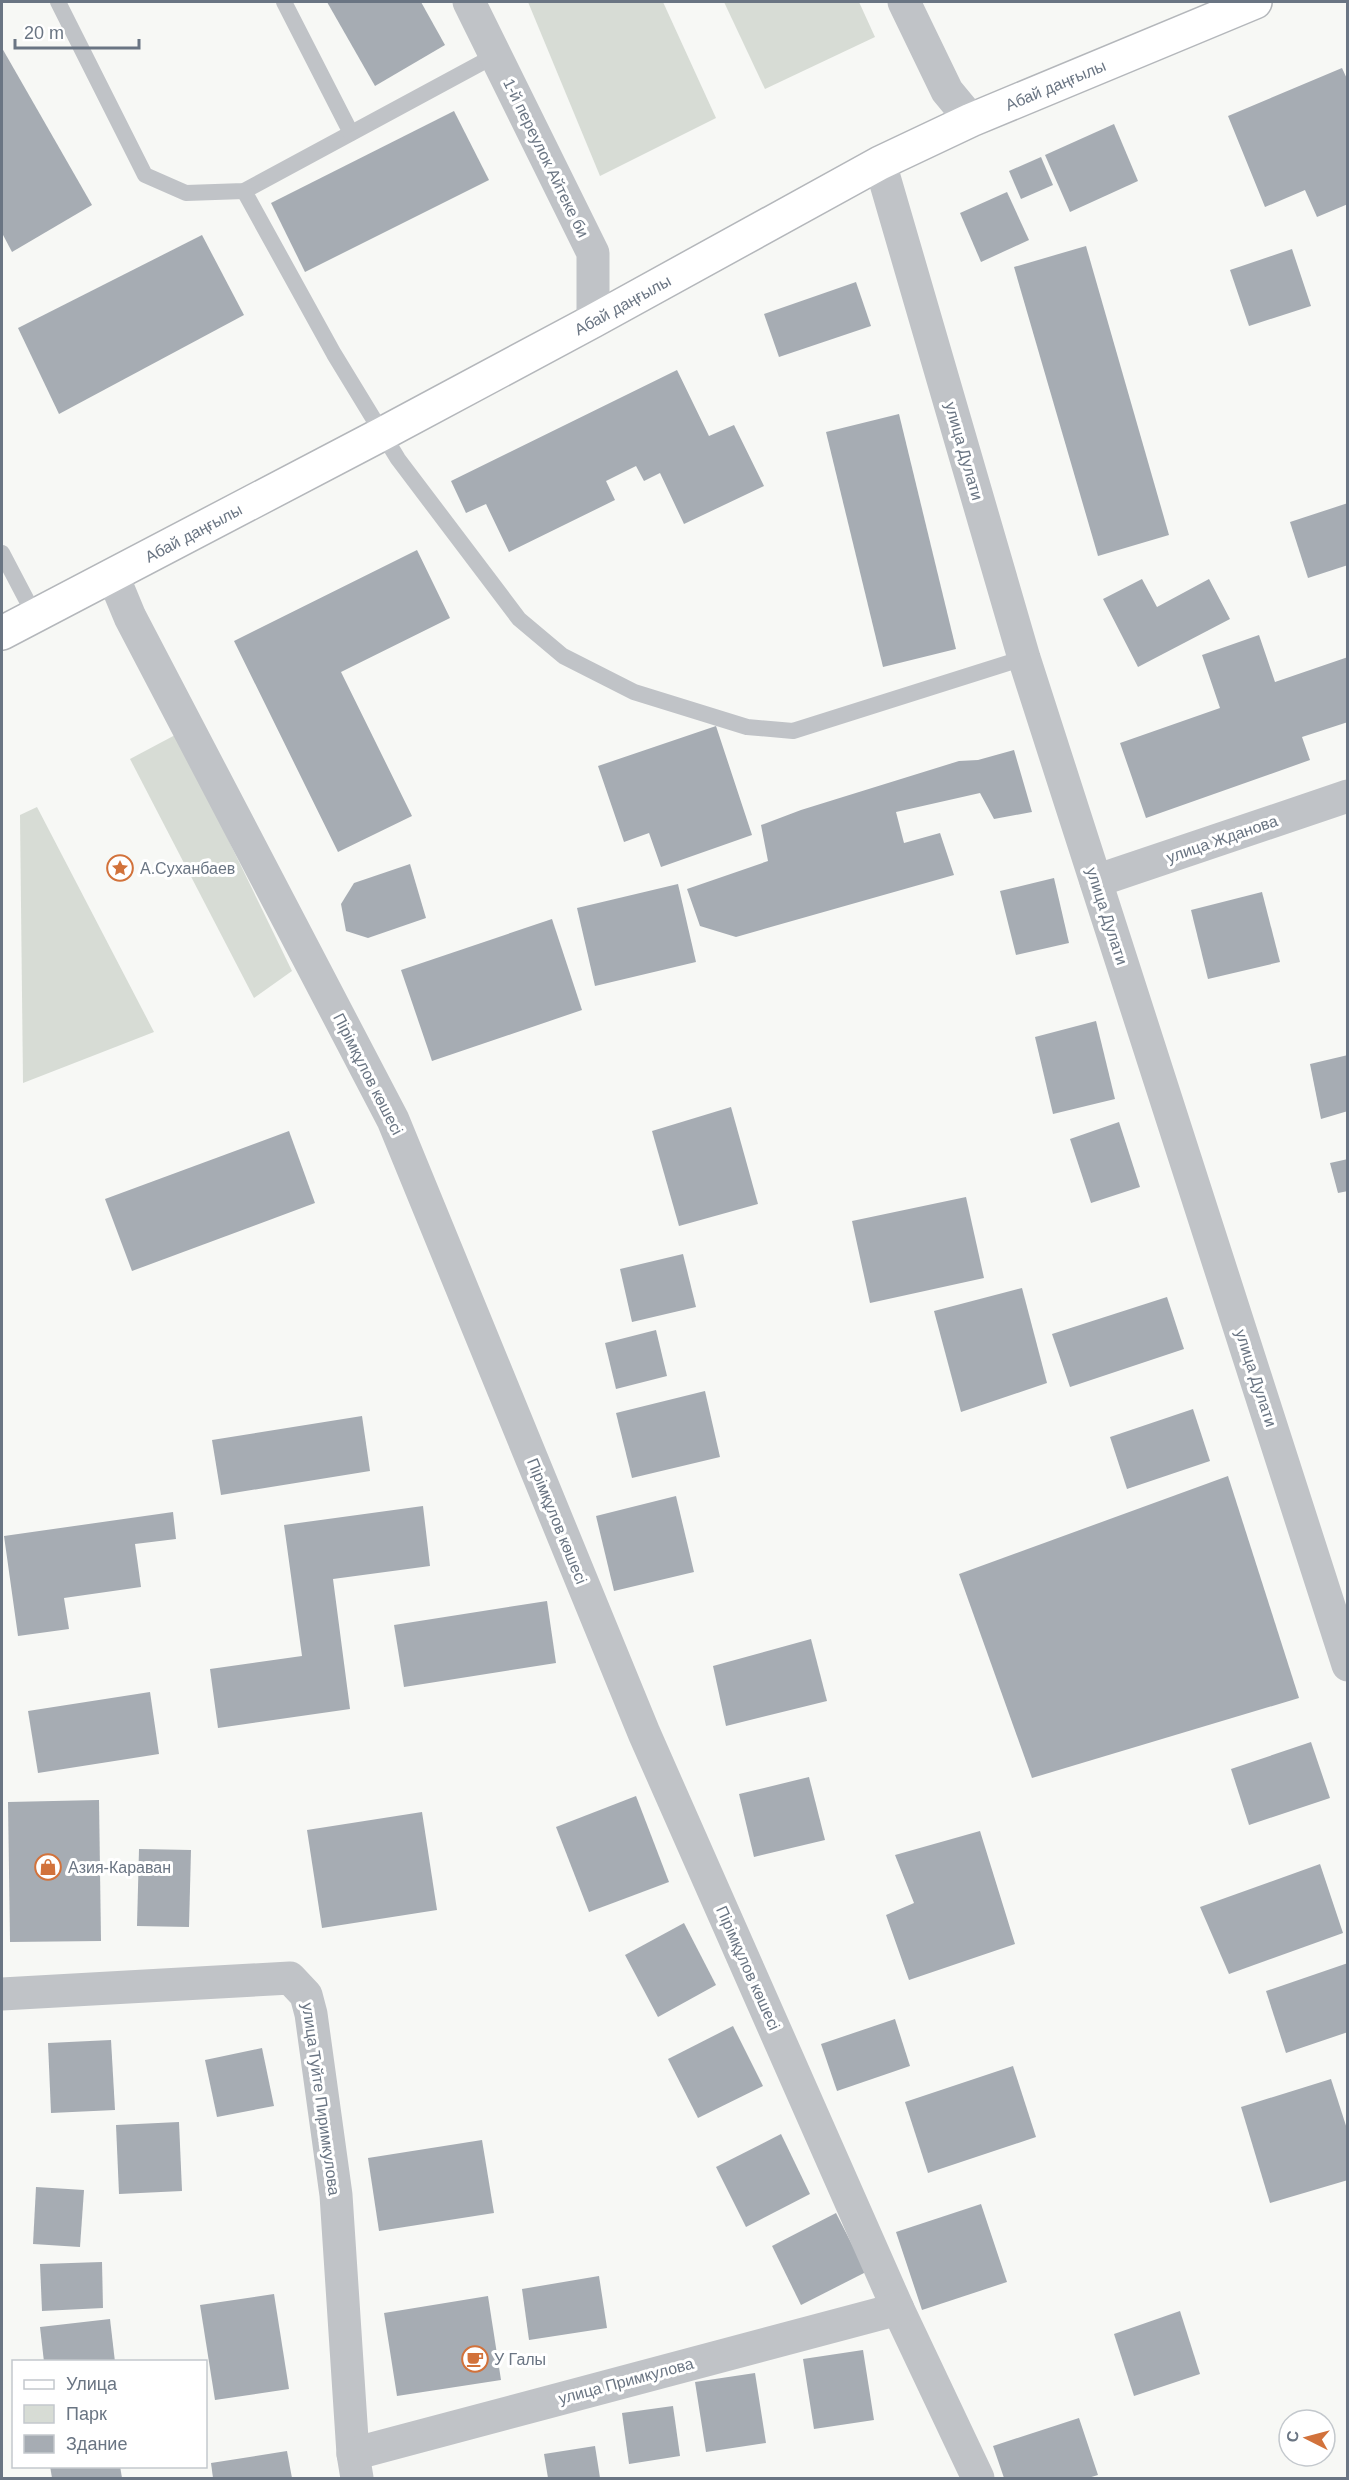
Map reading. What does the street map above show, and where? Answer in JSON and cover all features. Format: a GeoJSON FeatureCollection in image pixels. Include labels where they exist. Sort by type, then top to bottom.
{"type":"FeatureCollection","features":[{"type":"Feature","properties":{"kind":"main road","name":"Абай даңғылы"},"geometry":{"type":"LineString","coordinates":[[2,633],[382,434],[880,163],[971,120],[1255,2]]}},
{"type":"Feature","properties":{"kind":"street","name":"1-й переулок Айтеке би"},"geometry":{"type":"LineString","coordinates":[[469,2],[593,253],[593,321]]}},
{"type":"Feature","properties":{"kind":"street"},"geometry":{"type":"LineString","coordinates":[[904,2],[947,91],[971,120]]}},
{"type":"Feature","properties":{"kind":"street","name":"улица Дулати"},"geometry":{"type":"LineString","coordinates":[[880,163],[1024,658],[1347,1665]]}},
{"type":"Feature","properties":{"kind":"street","name":"Пірімқұлов көшесі"},"geometry":{"type":"LineString","coordinates":[[113,576],[136,627],[393,1120],[644,1732],[898,2309],[978,2478]]}},
{"type":"Feature","properties":{"kind":"street","name":"улица Жданова"},"geometry":{"type":"LineString","coordinates":[[1096,881],[1347,796]]}},
{"type":"Feature","properties":{"kind":"street","name":"улица Туйте Пиримкулова"},"geometry":{"type":"LineString","coordinates":[[2,1994],[290,1978],[306,1995],[311,2014],[336,2195],[355,2466]]}},
{"type":"Feature","properties":{"kind":"street","name":"улица Примкулова"},"geometry":{"type":"LineString","coordinates":[[355,2466],[898,2309]]}},
{"type":"Feature","properties":{"kind":"lane"},"geometry":{"type":"LineString","coordinates":[[58,2],[145,175],[186,193],[244,191],[496,55]]}},
{"type":"Feature","properties":{"kind":"lane"},"geometry":{"type":"LineString","coordinates":[[284,2],[351,134]]}},
{"type":"Feature","properties":{"kind":"lane"},"geometry":{"type":"LineString","coordinates":[[244,191],[334,354],[398,459],[519,619],[563,656],[634,692],[747,727],[794,731],[1024,658]]}},
{"type":"Feature","properties":{"kind":"lane"},"geometry":{"type":"LineString","coordinates":[[2,553],[35,616]]}},
{"type":"Feature","properties":{"kind":"green space"},"geometry":{"type":"Polygon","coordinates":[[[528,2],[663,2],[716,118],[600,176],[528,2]]]}},
{"type":"Feature","properties":{"kind":"green space"},"geometry":{"type":"Polygon","coordinates":[[[724,2],[859,2],[875,37],[765,89],[724,2]]]}},
{"type":"Feature","properties":{"kind":"green space"},"geometry":{"type":"Polygon","coordinates":[[[177,734],[292,971],[254,998],[130,759],[177,734]]]}},
{"type":"Feature","properties":{"kind":"green space"},"geometry":{"type":"Polygon","coordinates":[[[37,807],[154,1032],[23,1083],[20,815],[37,807]]]}},
{"type":"Feature","properties":{"kind":"building"},"geometry":{"type":"Polygon","coordinates":[[[327,2],[421,2],[445,45],[375,86],[327,2]]]}},
{"type":"Feature","properties":{"kind":"building"},"geometry":{"type":"Polygon","coordinates":[[[2,48],[92,205],[12,252],[2,233],[2,48]]]}},
{"type":"Feature","properties":{"kind":"building"},"geometry":{"type":"Polygon","coordinates":[[[1342,68],[1348,81],[1348,204],[1317,217],[1305,190],[1265,207],[1228,116],[1342,68]]]}},
{"type":"Feature","properties":{"kind":"building"},"geometry":{"type":"Polygon","coordinates":[[[454,111],[489,180],[305,272],[271,203],[454,111]]]}},
{"type":"Feature","properties":{"kind":"building"},"geometry":{"type":"Polygon","coordinates":[[[1114,124],[1138,181],[1070,212],[1045,155],[1114,124]]]}},
{"type":"Feature","properties":{"kind":"building"},"geometry":{"type":"Polygon","coordinates":[[[1041,157],[1053,185],[1021,199],[1009,171],[1041,157]]]}},
{"type":"Feature","properties":{"kind":"building"},"geometry":{"type":"Polygon","coordinates":[[[1007,192],[1029,240],[981,262],[960,213],[1007,192]]]}},
{"type":"Feature","properties":{"kind":"building"},"geometry":{"type":"Polygon","coordinates":[[[202,235],[244,315],[59,414],[18,328],[202,235]]]}},
{"type":"Feature","properties":{"kind":"building"},"geometry":{"type":"Polygon","coordinates":[[[1086,246],[1169,535],[1098,556],[1014,267],[1086,246]]]}},
{"type":"Feature","properties":{"kind":"building"},"geometry":{"type":"Polygon","coordinates":[[[1292,249],[1311,306],[1249,326],[1230,270],[1292,249]]]}},
{"type":"Feature","properties":{"kind":"building"},"geometry":{"type":"Polygon","coordinates":[[[856,282],[871,326],[779,357],[764,314],[856,282]]]}},
{"type":"Feature","properties":{"kind":"building"},"geometry":{"type":"Polygon","coordinates":[[[677,370],[709,436],[734,425],[764,486],[684,524],[660,473],[644,481],[636,466],[606,481],[615,500],[509,552],[486,504],[466,513],[451,481],[677,370]]]}},
{"type":"Feature","properties":{"kind":"building"},"geometry":{"type":"Polygon","coordinates":[[[899,414],[956,649],[883,667],[826,432],[899,414]]]}},
{"type":"Feature","properties":{"kind":"building"},"geometry":{"type":"Polygon","coordinates":[[[1348,503],[1348,565],[1308,578],[1290,522],[1348,503]]]}},
{"type":"Feature","properties":{"kind":"building"},"geometry":{"type":"Polygon","coordinates":[[[417,550],[450,618],[341,672],[412,816],[338,852],[234,641],[417,550]]]}},
{"type":"Feature","properties":{"kind":"building"},"geometry":{"type":"Polygon","coordinates":[[[1142,579],[1157,607],[1209,579],[1230,619],[1138,667],[1103,599],[1142,579]]]}},
{"type":"Feature","properties":{"kind":"building"},"geometry":{"type":"Polygon","coordinates":[[[1259,635],[1275,682],[1348,657],[1348,722],[1302,737],[1310,760],[1146,818],[1120,743],[1220,708],[1202,655],[1259,635]]]}},
{"type":"Feature","properties":{"kind":"building"},"geometry":{"type":"Polygon","coordinates":[[[716,726],[752,835],[661,867],[649,833],[624,842],[598,766],[716,726]]]}},
{"type":"Feature","properties":{"kind":"building"},"geometry":{"type":"Polygon","coordinates":[[[1014,750],[1032,812],[994,819],[980,793],[896,812],[904,843],[940,833],[954,875],[736,937],[700,926],[687,889],[768,861],[761,825],[801,810],[959,761],[978,760],[1014,750]]]}},
{"type":"Feature","properties":{"kind":"building"},"geometry":{"type":"Polygon","coordinates":[[[410,864],[426,918],[368,938],[346,931],[341,904],[354,883],[410,864]]]}},
{"type":"Feature","properties":{"kind":"building"},"geometry":{"type":"Polygon","coordinates":[[[1054,878],[1069,943],[1016,955],[1000,891],[1054,878]]]}},
{"type":"Feature","properties":{"kind":"building"},"geometry":{"type":"Polygon","coordinates":[[[678,884],[696,962],[595,986],[577,908],[678,884]]]}},
{"type":"Feature","properties":{"kind":"building"},"geometry":{"type":"Polygon","coordinates":[[[1262,892],[1280,962],[1208,979],[1191,910],[1262,892]]]}},
{"type":"Feature","properties":{"kind":"building"},"geometry":{"type":"Polygon","coordinates":[[[552,919],[582,1010],[432,1061],[401,970],[552,919]]]}},
{"type":"Feature","properties":{"kind":"building"},"geometry":{"type":"Polygon","coordinates":[[[1096,1021],[1115,1099],[1053,1114],[1035,1037],[1096,1021]]]}},
{"type":"Feature","properties":{"kind":"building"},"geometry":{"type":"Polygon","coordinates":[[[1348,1055],[1348,1111],[1321,1119],[1310,1064],[1348,1055]]]}},
{"type":"Feature","properties":{"kind":"building"},"geometry":{"type":"Polygon","coordinates":[[[731,1107],[758,1204],[679,1226],[652,1131],[731,1107]]]}},
{"type":"Feature","properties":{"kind":"building"},"geometry":{"type":"Polygon","coordinates":[[[1119,1122],[1140,1187],[1091,1203],[1070,1139],[1119,1122]]]}},
{"type":"Feature","properties":{"kind":"building"},"geometry":{"type":"Polygon","coordinates":[[[289,1131],[315,1203],[132,1271],[105,1199],[289,1131]]]}},
{"type":"Feature","properties":{"kind":"building"},"geometry":{"type":"Polygon","coordinates":[[[1348,1159],[1348,1191],[1338,1193],[1330,1163],[1348,1159]]]}},
{"type":"Feature","properties":{"kind":"building"},"geometry":{"type":"Polygon","coordinates":[[[966,1197],[984,1278],[870,1303],[852,1221],[966,1197]]]}},
{"type":"Feature","properties":{"kind":"building"},"geometry":{"type":"Polygon","coordinates":[[[683,1254],[696,1307],[632,1322],[620,1269],[683,1254]]]}},
{"type":"Feature","properties":{"kind":"building"},"geometry":{"type":"Polygon","coordinates":[[[1022,1288],[1047,1383],[961,1412],[934,1311],[1022,1288]]]}},
{"type":"Feature","properties":{"kind":"building"},"geometry":{"type":"Polygon","coordinates":[[[1167,1297],[1184,1349],[1070,1387],[1052,1334],[1167,1297]]]}},
{"type":"Feature","properties":{"kind":"building"},"geometry":{"type":"Polygon","coordinates":[[[656,1330],[667,1376],[616,1389],[605,1343],[656,1330]]]}},
{"type":"Feature","properties":{"kind":"building"},"geometry":{"type":"Polygon","coordinates":[[[705,1391],[720,1457],[632,1478],[616,1413],[705,1391]]]}},
{"type":"Feature","properties":{"kind":"building"},"geometry":{"type":"Polygon","coordinates":[[[1193,1409],[1210,1461],[1127,1489],[1110,1437],[1193,1409]]]}},
{"type":"Feature","properties":{"kind":"building"},"geometry":{"type":"Polygon","coordinates":[[[362,1416],[370,1471],[221,1495],[212,1440],[362,1416]]]}},
{"type":"Feature","properties":{"kind":"building"},"geometry":{"type":"Polygon","coordinates":[[[1228,1476],[1299,1698],[1032,1778],[959,1574],[1228,1476]]]}},
{"type":"Feature","properties":{"kind":"building"},"geometry":{"type":"Polygon","coordinates":[[[676,1496],[694,1572],[614,1591],[596,1516],[676,1496]]]}},
{"type":"Feature","properties":{"kind":"building"},"geometry":{"type":"Polygon","coordinates":[[[423,1506],[430,1566],[333,1579],[350,1709],[218,1728],[210,1669],[302,1656],[284,1525],[423,1506]]]}},
{"type":"Feature","properties":{"kind":"building"},"geometry":{"type":"Polygon","coordinates":[[[173,1512],[176,1539],[135,1544],[141,1587],[64,1598],[69,1629],[18,1636],[4,1536],[173,1512]]]}},
{"type":"Feature","properties":{"kind":"building"},"geometry":{"type":"Polygon","coordinates":[[[547,1601],[556,1663],[404,1687],[394,1625],[547,1601]]]}},
{"type":"Feature","properties":{"kind":"building"},"geometry":{"type":"Polygon","coordinates":[[[811,1639],[827,1701],[726,1726],[713,1666],[811,1639]]]}},
{"type":"Feature","properties":{"kind":"building"},"geometry":{"type":"Polygon","coordinates":[[[150,1692],[159,1754],[38,1773],[28,1711],[150,1692]]]}},
{"type":"Feature","properties":{"kind":"building"},"geometry":{"type":"Polygon","coordinates":[[[1311,1742],[1330,1798],[1249,1825],[1231,1769],[1311,1742]]]}},
{"type":"Feature","properties":{"kind":"building"},"geometry":{"type":"Polygon","coordinates":[[[809,1777],[825,1840],[754,1857],[739,1794],[809,1777]]]}},
{"type":"Feature","properties":{"kind":"building"},"geometry":{"type":"Polygon","coordinates":[[[636,1796],[669,1882],[589,1912],[556,1827],[636,1796]]]}},
{"type":"Feature","properties":{"kind":"building"},"geometry":{"type":"Polygon","coordinates":[[[99,1800],[101,1941],[10,1942],[8,1802],[99,1800]]]}},
{"type":"Feature","properties":{"kind":"building"},"geometry":{"type":"Polygon","coordinates":[[[422,1812],[437,1910],[322,1928],[307,1830],[422,1812]]]}},
{"type":"Feature","properties":{"kind":"building"},"geometry":{"type":"Polygon","coordinates":[[[980,1831],[1015,1944],[909,1980],[886,1915],[914,1903],[895,1855],[980,1831]]]}},
{"type":"Feature","properties":{"kind":"building"},"geometry":{"type":"Polygon","coordinates":[[[139,1849],[191,1850],[189,1927],[137,1926],[139,1849]]]}},
{"type":"Feature","properties":{"kind":"building"},"geometry":{"type":"Polygon","coordinates":[[[1320,1864],[1343,1933],[1229,1974],[1200,1907],[1320,1864]]]}},
{"type":"Feature","properties":{"kind":"building"},"geometry":{"type":"Polygon","coordinates":[[[684,1923],[716,1985],[658,2017],[625,1955],[684,1923]]]}},
{"type":"Feature","properties":{"kind":"building"},"geometry":{"type":"Polygon","coordinates":[[[1348,1963],[1348,2032],[1286,2053],[1266,1991],[1348,1963]]]}},
{"type":"Feature","properties":{"kind":"building"},"geometry":{"type":"Polygon","coordinates":[[[895,2019],[910,2066],[837,2091],[821,2044],[895,2019]]]}},
{"type":"Feature","properties":{"kind":"building"},"geometry":{"type":"Polygon","coordinates":[[[733,2026],[763,2086],[698,2118],[668,2059],[733,2026]]]}},
{"type":"Feature","properties":{"kind":"building"},"geometry":{"type":"Polygon","coordinates":[[[111,2040],[115,2110],[51,2113],[48,2043],[111,2040]]]}},
{"type":"Feature","properties":{"kind":"building"},"geometry":{"type":"Polygon","coordinates":[[[262,2048],[274,2106],[217,2117],[205,2060],[262,2048]]]}},
{"type":"Feature","properties":{"kind":"building"},"geometry":{"type":"Polygon","coordinates":[[[1013,2066],[1036,2137],[928,2173],[905,2102],[1013,2066]]]}},
{"type":"Feature","properties":{"kind":"building"},"geometry":{"type":"Polygon","coordinates":[[[1331,2079],[1348,2132],[1348,2180],[1270,2203],[1241,2107],[1331,2079]]]}},
{"type":"Feature","properties":{"kind":"building"},"geometry":{"type":"Polygon","coordinates":[[[179,2122],[182,2191],[119,2194],[116,2125],[179,2122]]]}},
{"type":"Feature","properties":{"kind":"building"},"geometry":{"type":"Polygon","coordinates":[[[781,2134],[810,2194],[746,2227],[716,2167],[781,2134]]]}},
{"type":"Feature","properties":{"kind":"building"},"geometry":{"type":"Polygon","coordinates":[[[482,2140],[494,2213],[379,2231],[368,2158],[482,2140]]]}},
{"type":"Feature","properties":{"kind":"building"},"geometry":{"type":"Polygon","coordinates":[[[36,2187],[84,2190],[80,2247],[33,2244],[36,2187]]]}},
{"type":"Feature","properties":{"kind":"building"},"geometry":{"type":"Polygon","coordinates":[[[981,2204],[1007,2282],[922,2310],[896,2232],[981,2204]]]}},
{"type":"Feature","properties":{"kind":"building"},"geometry":{"type":"Polygon","coordinates":[[[836,2213],[866,2272],[801,2305],[772,2246],[836,2213]]]}},
{"type":"Feature","properties":{"kind":"building"},"geometry":{"type":"Polygon","coordinates":[[[102,2262],[103,2308],[42,2311],[40,2264],[102,2262]]]}},
{"type":"Feature","properties":{"kind":"building"},"geometry":{"type":"Polygon","coordinates":[[[599,2276],[607,2328],[529,2340],[522,2289],[599,2276]]]}},
{"type":"Feature","properties":{"kind":"building"},"geometry":{"type":"Polygon","coordinates":[[[274,2294],[289,2389],[215,2400],[200,2305],[274,2294]]]}},
{"type":"Feature","properties":{"kind":"building"},"geometry":{"type":"Polygon","coordinates":[[[488,2296],[501,2380],[397,2396],[384,2313],[488,2296]]]}},
{"type":"Feature","properties":{"kind":"building"},"geometry":{"type":"Polygon","coordinates":[[[1180,2311],[1200,2374],[1134,2396],[1114,2334],[1180,2311]]]}},
{"type":"Feature","properties":{"kind":"building"},"geometry":{"type":"Polygon","coordinates":[[[110,2319],[115,2360],[44,2360],[40,2327],[110,2319]]]}},
{"type":"Feature","properties":{"kind":"building"},"geometry":{"type":"Polygon","coordinates":[[[863,2350],[874,2420],[814,2429],[803,2359],[863,2350]]]}},
{"type":"Feature","properties":{"kind":"building"},"geometry":{"type":"Polygon","coordinates":[[[755,2373],[766,2443],[706,2452],[695,2382],[755,2373]]]}},
{"type":"Feature","properties":{"kind":"building"},"geometry":{"type":"Polygon","coordinates":[[[673,2406],[680,2456],[629,2464],[622,2413],[673,2406]]]}},
{"type":"Feature","properties":{"kind":"building"},"geometry":{"type":"Polygon","coordinates":[[[1079,2418],[1098,2475],[1088,2478],[1004,2478],[993,2446],[1079,2418]]]}},
{"type":"Feature","properties":{"kind":"building"},"geometry":{"type":"Polygon","coordinates":[[[595,2446],[600,2478],[548,2478],[544,2454],[595,2446]]]}},
{"type":"Feature","properties":{"kind":"building"},"geometry":{"type":"Polygon","coordinates":[[[287,2451],[292,2478],[213,2478],[211,2463],[287,2451]]]}},
{"type":"Feature","properties":{"kind":"building"},"geometry":{"type":"Polygon","coordinates":[[[50,2468],[120,2468],[122,2478],[52,2478],[50,2468]]]}},
{"type":"Feature","properties":{"kind":"place","name":"А.Суханбаев"},"geometry":{"type":"Point","coordinates":[120,868]}},
{"type":"Feature","properties":{"kind":"place","name":"Азия-Караван"},"geometry":{"type":"Point","coordinates":[48,1867]}},
{"type":"Feature","properties":{"kind":"place","name":"У Галы"},"geometry":{"type":"Point","coordinates":[475,2359]}}]}
